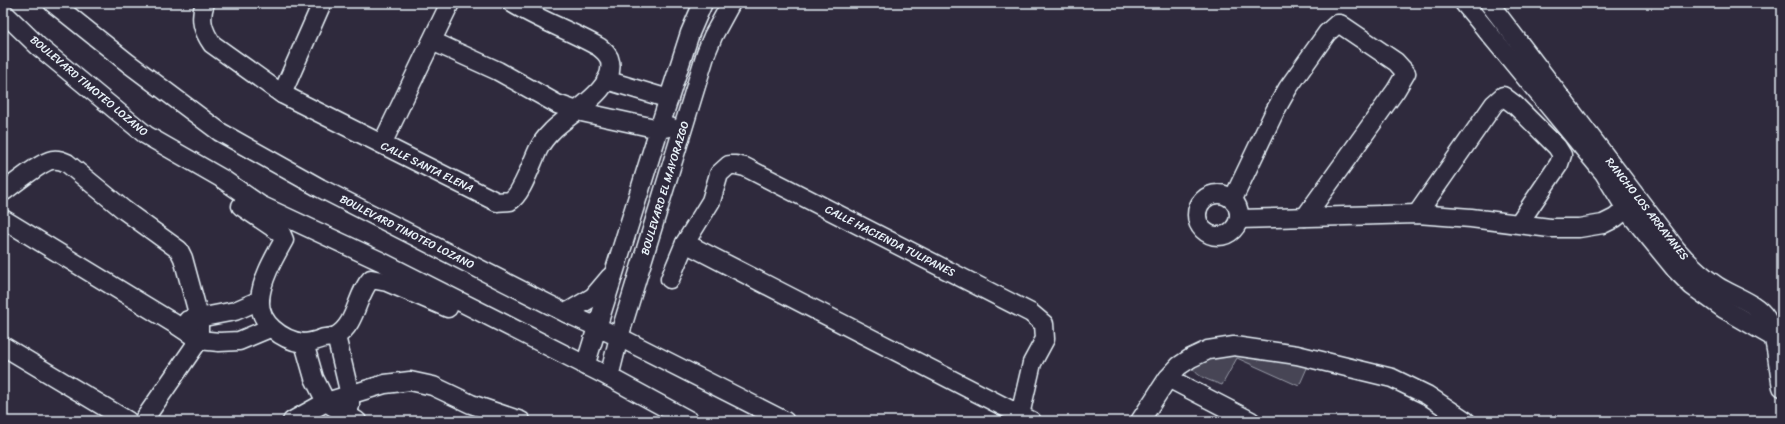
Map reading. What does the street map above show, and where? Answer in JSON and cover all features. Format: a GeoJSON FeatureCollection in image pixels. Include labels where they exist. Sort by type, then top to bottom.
{"type":"FeatureCollection","features":[{"type":"Feature","properties":{"kind":"street","name":"BOULEVARD TIMOTEO LOZANO"},"geometry":{"type":"LineString","coordinates":[[53,3],[122,58],[220,132],[320,188],[566,313],[619,337],[785,421]]}},
{"type":"Feature","properties":{"kind":"street","name":"CALLE SANTA ELENA"},"geometry":{"type":"LineString","coordinates":[[205,3],[203,8],[202,24],[204,33],[212,44],[282,94],[498,202],[509,201],[515,196],[521,188],[540,146],[547,136],[601,89],[606,80],[610,66],[609,59],[599,48],[526,12],[512,3]]}},
{"type":"Feature","properties":{"kind":"street"},"geometry":{"type":"LineString","coordinates":[[282,94],[322,3]]}},
{"type":"Feature","properties":{"kind":"street"},"geometry":{"type":"LineString","coordinates":[[382,144],[450,3]]}},
{"type":"Feature","properties":{"kind":"street","name":"BOULEVARD EL MAYORAZGO"},"geometry":{"type":"LineString","coordinates":[[585,366],[668,99],[690,33],[703,3]]}},
{"type":"Feature","properties":{"kind":"street","name":"BOULEVARD EL MAYORAZGO"},"geometry":{"type":"LineString","coordinates":[[609,377],[619,337],[713,36],[731,3]]}},
{"type":"Feature","properties":{"kind":"street","name":"RANCHO LOS ARRAYANES"},"geometry":{"type":"LineString","coordinates":[[1464,3],[1604,173],[1626,209],[1668,262],[1692,286],[1724,309],[1777,340]]}},
{"type":"Feature","properties":{"kind":"street"},"geometry":{"type":"LineString","coordinates":[[1483,26],[1498,6]]}},
{"type":"Feature","properties":{"kind":"street","name":"RANCHO LOS ARRAYANES"},"geometry":{"type":"LineString","coordinates":[[1498,6],[1676,249],[1690,265],[1717,286],[1760,310],[1767,319],[1777,340]]}},
{"type":"Feature","properties":{"kind":"street","name":"BOULEVARD TIMOTEO LOZANO"},"geometry":{"type":"LineString","coordinates":[[3,12],[71,74],[146,135],[221,178],[260,205],[380,261],[609,377],[690,421]]}},
{"type":"Feature","properties":{"kind":"street"},"geometry":{"type":"LineString","coordinates":[[1233,199],[1275,111],[1288,88],[1327,33],[1337,24],[1340,24],[1396,62],[1406,73],[1396,90],[1305,218]]}},
{"type":"Feature","properties":{"kind":"street"},"geometry":{"type":"LineString","coordinates":[[432,41],[498,71],[557,104],[577,110],[659,129],[676,125],[688,114]]}},
{"type":"Feature","properties":{"kind":"street"},"geometry":{"type":"LineString","coordinates":[[606,80],[668,99]]}},
{"type":"Feature","properties":{"kind":"street"},"geometry":{"type":"LineString","coordinates":[[1417,214],[1494,104],[1503,96],[1515,105],[1557,147],[1562,155],[1558,164],[1519,224]]}},
{"type":"Feature","properties":{"kind":"street"},"geometry":{"type":"LineString","coordinates":[[186,158],[197,173],[239,205],[282,233],[284,240],[269,267],[260,300],[263,314],[270,328],[284,337],[304,343],[336,336],[352,317],[367,284],[371,279],[387,282],[454,310],[482,313]]}},
{"type":"Feature","properties":{"kind":"street"},"geometry":{"type":"LineString","coordinates":[[3,192],[52,160],[68,163],[124,210],[179,250],[183,258],[199,317],[199,340],[143,421]]}},
{"type":"Feature","properties":{"kind":"street","name":"CALLE HACIENDA TULIPANES"},"geometry":{"type":"LineString","coordinates":[[670,279],[685,243],[711,201],[717,186],[719,174],[729,165],[745,167],[1031,313],[1044,324],[1045,339],[1032,363],[1026,418],[685,243]]}},
{"type":"Feature","properties":{"kind":"street"},"geometry":{"type":"LineString","coordinates":[[1221,193],[1233,199],[1239,209],[1239,219],[1232,231],[1220,236],[1208,233],[1198,224],[1196,218],[1199,205],[1208,195],[1221,193]]}},
{"type":"Feature","properties":{"kind":"street"},"geometry":{"type":"LineString","coordinates":[[1239,219],[1417,214],[1567,229],[1592,227],[1614,218],[1626,209]]}},
{"type":"Feature","properties":{"kind":"street"},"geometry":{"type":"LineString","coordinates":[[3,219],[176,324],[199,340],[219,342],[239,341],[270,328]]}},
{"type":"Feature","properties":{"kind":"street"},"geometry":{"type":"LineString","coordinates":[[566,313],[593,297],[613,273]]}},
{"type":"Feature","properties":{"kind":"street"},"geometry":{"type":"LineString","coordinates":[[176,324],[199,317],[235,311],[260,300]]}},
{"type":"Feature","properties":{"kind":"street"},"geometry":{"type":"LineString","coordinates":[[336,336],[354,419]]}},
{"type":"Feature","properties":{"kind":"street"},"geometry":{"type":"LineString","coordinates":[[1777,340],[1782,387]]}},
{"type":"Feature","properties":{"kind":"street"},"geometry":{"type":"LineString","coordinates":[[304,343],[314,378],[326,402],[354,419]]}},
{"type":"Feature","properties":{"kind":"street"},"geometry":{"type":"LineString","coordinates":[[3,346],[128,421]]}},
{"type":"Feature","properties":{"kind":"street"},"geometry":{"type":"LineString","coordinates":[[1140,421],[1168,378],[1180,366],[1191,358],[1208,350],[1234,346],[1297,355],[1392,378],[1427,395],[1466,421]]}},
{"type":"Feature","properties":{"kind":"street"},"geometry":{"type":"LineString","coordinates":[[1168,378],[1250,421]]}},
{"type":"Feature","properties":{"kind":"street"},"geometry":{"type":"LineString","coordinates":[[292,421],[326,402],[385,384],[410,381],[433,386],[471,404],[521,421]]}},
{"type":"Feature","properties":{"kind":"shaded area"},"geometry":{"type":"Polygon","coordinates":[[[1210,351],[1311,359],[1299,386],[1237,358],[1222,385],[1200,376],[1193,369],[1192,365],[1210,351]]]}}]}
